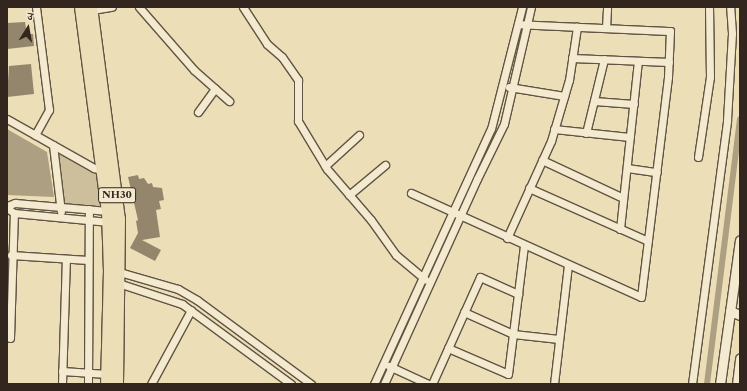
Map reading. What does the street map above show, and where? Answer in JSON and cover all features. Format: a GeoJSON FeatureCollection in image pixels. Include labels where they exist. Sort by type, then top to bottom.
{"type":"FeatureCollection","features":[{"type":"Feature","properties":{"kind":"highway","name":"NH30"},"geometry":{"type":"LineString","coordinates":[[88,8],[115,276],[107,379]]}},
{"type":"Feature","properties":{"kind":"highway","name":"NH30"},"geometry":{"type":"LineString","coordinates":[[88,8],[115,176],[117,384]]}},
{"type":"Feature","properties":{"kind":"street"},"geometry":{"type":"LineString","coordinates":[[35,135],[49,110],[36,7]]}},
{"type":"Feature","properties":{"kind":"street"},"geometry":{"type":"LineString","coordinates":[[88,8],[112,7]]}},
{"type":"Feature","properties":{"kind":"street"},"geometry":{"type":"LineString","coordinates":[[139,7],[215,89],[229,101]]}},
{"type":"Feature","properties":{"kind":"street"},"geometry":{"type":"LineString","coordinates":[[243,7],[267,44],[282,56],[298,80],[298,120],[325,166],[396,255],[430,282]]}},
{"type":"Feature","properties":{"kind":"street"},"geometry":{"type":"LineString","coordinates":[[374,384],[451,213],[491,129],[522,7]]}},
{"type":"Feature","properties":{"kind":"street"},"geometry":{"type":"LineString","coordinates":[[384,384],[504,124],[530,7]]}},
{"type":"Feature","properties":{"kind":"street"},"geometry":{"type":"LineString","coordinates":[[606,28],[608,7]]}},
{"type":"Feature","properties":{"kind":"street"},"geometry":{"type":"LineString","coordinates":[[698,157],[710,77],[710,7]]}},
{"type":"Feature","properties":{"kind":"street"},"geometry":{"type":"LineString","coordinates":[[692,384],[727,120],[732,33],[730,7]]}},
{"type":"Feature","properties":{"kind":"street"},"geometry":{"type":"LineString","coordinates":[[411,193],[451,213],[641,297],[657,172],[670,31],[518,24]]}},
{"type":"Feature","properties":{"kind":"street"},"geometry":{"type":"LineString","coordinates":[[507,238],[542,160],[554,129],[564,96],[577,27]]}},
{"type":"Feature","properties":{"kind":"street"},"geometry":{"type":"LineString","coordinates":[[572,58],[668,62]]}},
{"type":"Feature","properties":{"kind":"street"},"geometry":{"type":"LineString","coordinates":[[586,133],[604,60]]}},
{"type":"Feature","properties":{"kind":"street"},"geometry":{"type":"LineString","coordinates":[[620,229],[638,61]]}},
{"type":"Feature","properties":{"kind":"street"},"geometry":{"type":"LineString","coordinates":[[503,86],[564,96]]}},
{"type":"Feature","properties":{"kind":"street"},"geometry":{"type":"LineString","coordinates":[[198,112],[215,89]]}},
{"type":"Feature","properties":{"kind":"street"},"geometry":{"type":"LineString","coordinates":[[594,101],[634,104]]}},
{"type":"Feature","properties":{"kind":"street"},"geometry":{"type":"LineString","coordinates":[[7,119],[104,171]]}},
{"type":"Feature","properties":{"kind":"street"},"geometry":{"type":"LineString","coordinates":[[554,129],[630,137]]}},
{"type":"Feature","properties":{"kind":"street"},"geometry":{"type":"LineString","coordinates":[[325,166],[359,135]]}},
{"type":"Feature","properties":{"kind":"street"},"geometry":{"type":"LineString","coordinates":[[53,145],[61,217]]}},
{"type":"Feature","properties":{"kind":"street"},"geometry":{"type":"LineString","coordinates":[[542,160],[623,198]]}},
{"type":"Feature","properties":{"kind":"street"},"geometry":{"type":"LineString","coordinates":[[349,195],[385,165]]}},
{"type":"Feature","properties":{"kind":"street"},"geometry":{"type":"LineString","coordinates":[[627,168],[657,172]]}},
{"type":"Feature","properties":{"kind":"street"},"geometry":{"type":"LineString","coordinates":[[529,188],[648,241]]}},
{"type":"Feature","properties":{"kind":"street"},"geometry":{"type":"LineString","coordinates":[[15,203],[89,209],[108,216],[89,220],[14,213],[7,207],[15,203]]}},
{"type":"Feature","properties":{"kind":"street"},"geometry":{"type":"LineString","coordinates":[[88,384],[89,209]]}},
{"type":"Feature","properties":{"kind":"street"},"geometry":{"type":"LineString","coordinates":[[10,338],[11,255],[14,213]]}},
{"type":"Feature","properties":{"kind":"street"},"geometry":{"type":"LineString","coordinates":[[720,384],[740,240]]}},
{"type":"Feature","properties":{"kind":"street"},"geometry":{"type":"LineString","coordinates":[[448,348],[508,374],[524,245]]}},
{"type":"Feature","properties":{"kind":"street"},"geometry":{"type":"LineString","coordinates":[[11,255],[88,260]]}},
{"type":"Feature","properties":{"kind":"street"},"geometry":{"type":"LineString","coordinates":[[62,384],[66,259]]}},
{"type":"Feature","properties":{"kind":"street"},"geometry":{"type":"LineString","coordinates":[[554,384],[568,265]]}},
{"type":"Feature","properties":{"kind":"street"},"geometry":{"type":"LineString","coordinates":[[115,276],[182,304],[291,384]]}},
{"type":"Feature","properties":{"kind":"street"},"geometry":{"type":"LineString","coordinates":[[115,276],[178,289],[197,300],[311,384]]}},
{"type":"Feature","properties":{"kind":"street"},"geometry":{"type":"LineString","coordinates":[[432,384],[480,277],[518,294]]}},
{"type":"Feature","properties":{"kind":"street"},"geometry":{"type":"LineString","coordinates":[[730,310],[740,309]]}},
{"type":"Feature","properties":{"kind":"street"},"geometry":{"type":"LineString","coordinates":[[152,384],[191,310]]}},
{"type":"Feature","properties":{"kind":"street"},"geometry":{"type":"LineString","coordinates":[[730,310],[740,315]]}},
{"type":"Feature","properties":{"kind":"street"},"geometry":{"type":"LineString","coordinates":[[464,312],[513,334],[559,339]]}},
{"type":"Feature","properties":{"kind":"street"},"geometry":{"type":"LineString","coordinates":[[737,384],[740,358]]}},
{"type":"Feature","properties":{"kind":"street"},"geometry":{"type":"LineString","coordinates":[[383,364],[428,384]]}},
{"type":"Feature","properties":{"kind":"street"},"geometry":{"type":"LineString","coordinates":[[62,371],[88,372],[107,379]]}},
{"type":"Feature","properties":{"kind":"shaded area"},"geometry":{"type":"Polygon","coordinates":[[[7,129],[47,152],[54,197],[7,195],[7,129]]]}},
{"type":"Feature","properties":{"kind":"shaded area"},"geometry":{"type":"Polygon","coordinates":[[[56,150],[102,173],[105,208],[64,204],[56,150]]]}},
{"type":"Feature","properties":{"kind":"building"},"geometry":{"type":"Polygon","coordinates":[[[25,22],[27,34],[33,34],[34,46],[7,49],[7,23],[25,22]]]}},
{"type":"Feature","properties":{"kind":"building"},"geometry":{"type":"Polygon","coordinates":[[[31,64],[34,94],[7,97],[9,66],[31,64]]]}},
{"type":"Feature","properties":{"kind":"building"},"geometry":{"type":"Polygon","coordinates":[[[138,175],[139,179],[144,178],[148,184],[152,183],[153,187],[162,188],[164,200],[159,201],[161,209],[156,210],[160,237],[142,240],[161,250],[155,261],[130,248],[138,233],[136,221],[138,220],[128,177],[138,175]]]}},
{"type":"Feature","properties":{"kind":"waterway"},"geometry":{"type":"LineString","coordinates":[[707,384],[740,119]]}}]}
